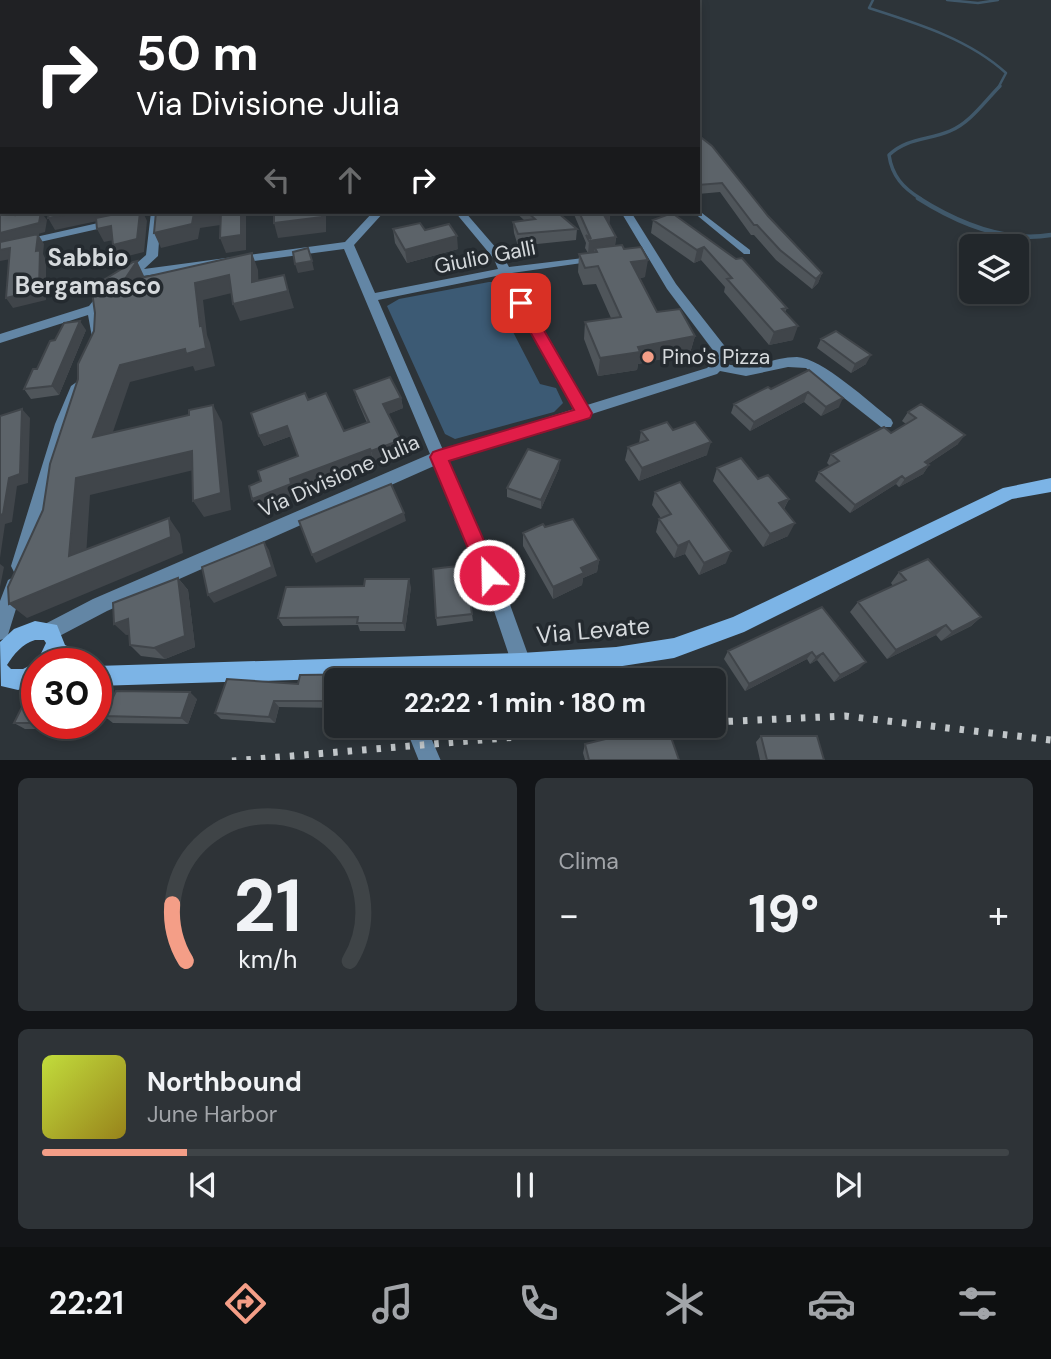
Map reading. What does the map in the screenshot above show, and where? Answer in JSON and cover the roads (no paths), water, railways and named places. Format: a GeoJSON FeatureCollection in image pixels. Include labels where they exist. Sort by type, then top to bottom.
{"type":"FeatureCollection","features":[{"type":"Feature","properties":{"kind":"street"},"geometry":{"type":"LineString","coordinates":[[142,217],[152,214]]}},
{"type":"Feature","properties":{"kind":"street"},"geometry":{"type":"LineString","coordinates":[[0,339],[93,309],[107,292],[148,262],[154,252],[155,214]]}},
{"type":"Feature","properties":{"kind":"street"},"geometry":{"type":"LineString","coordinates":[[133,274],[348,244],[377,214]]}},
{"type":"Feature","properties":{"kind":"street"},"geometry":{"type":"LineString","coordinates":[[462,214],[499,258],[584,413]]}},
{"type":"Feature","properties":{"kind":"street"},"geometry":{"type":"LineString","coordinates":[[627,214],[671,286],[722,352],[723,360],[719,366],[748,373],[795,362],[810,364],[886,423]]}},
{"type":"Feature","properties":{"kind":"street"},"geometry":{"type":"LineString","coordinates":[[0,248],[129,219]]}},
{"type":"Feature","properties":{"kind":"street"},"geometry":{"type":"LineString","coordinates":[[348,244],[499,599],[521,663]]}},
{"type":"Feature","properties":{"kind":"street"},"geometry":{"type":"LineString","coordinates":[[632,254],[649,252]]}},
{"type":"Feature","properties":{"kind":"street","name":"Giulio Galli"},"geometry":{"type":"LineString","coordinates":[[370,298],[504,271],[611,257]]}},
{"type":"Feature","properties":{"kind":"street"},"geometry":{"type":"LineString","coordinates":[[93,309],[97,334],[93,351]]}},
{"type":"Feature","properties":{"kind":"street","name":"Via Divisione Julia"},"geometry":{"type":"LineString","coordinates":[[56,648],[100,605],[439,457],[584,413],[712,371],[719,366]]}},
{"type":"Feature","properties":{"kind":"street"},"geometry":{"type":"LineString","coordinates":[[2,646],[62,424],[86,368]]}},
{"type":"Feature","properties":{"kind":"street","name":"Via Levate"},"geometry":{"type":"LineString","coordinates":[[456,668],[647,653],[697,641],[781,604],[1001,497],[1051,485]]}},
{"type":"Feature","properties":{"kind":"street"},"geometry":{"type":"LineString","coordinates":[[2,646],[36,630],[40,648]]}},
{"type":"Feature","properties":{"kind":"street","name":"Via Levate"},"geometry":{"type":"LineString","coordinates":[[112,674],[324,673]]}},
{"type":"Feature","properties":{"kind":"street"},"geometry":{"type":"LineString","coordinates":[[0,674],[13,680],[21,675]]}},
{"type":"Feature","properties":{"kind":"street"},"geometry":{"type":"LineString","coordinates":[[420,738],[430,760]]}},
{"type":"Feature","properties":{"kind":"lane"},"geometry":{"type":"LineString","coordinates":[[700,214],[747,252]]}},
{"type":"Feature","properties":{"kind":"waterway"},"geometry":{"type":"LineString","coordinates":[[873,0],[869,8],[941,33],[991,61],[1006,73],[998,88]]}},
{"type":"Feature","properties":{"kind":"waterway"},"geometry":{"type":"LineString","coordinates":[[947,0],[978,3],[998,0]]}},
{"type":"Feature","properties":{"kind":"waterway"},"geometry":{"type":"LineString","coordinates":[[921,199],[899,181],[889,155],[910,142],[942,134],[957,127],[971,117],[1000,86]]}},
{"type":"Feature","properties":{"kind":"waterway"},"geometry":{"type":"LineString","coordinates":[[918,198],[948,215],[999,233],[1034,237],[1051,235]]}},
{"type":"Feature","properties":{"kind":"railway"},"geometry":{"type":"LineString","coordinates":[[726,721],[845,716],[1051,740]]}},
{"type":"Feature","properties":{"kind":"railway"},"geometry":{"type":"LineString","coordinates":[[244,760],[505,738]]}},
{"type":"Feature","properties":{"kind":"place","name":"Pino's Pizza"},"geometry":{"type":"Point","coordinates":[648,357]}},
{"type":"Feature","properties":{"kind":"district","name":"Sabbio Bergamasco"},"geometry":{"type":"Point","coordinates":[88,271]}}]}
